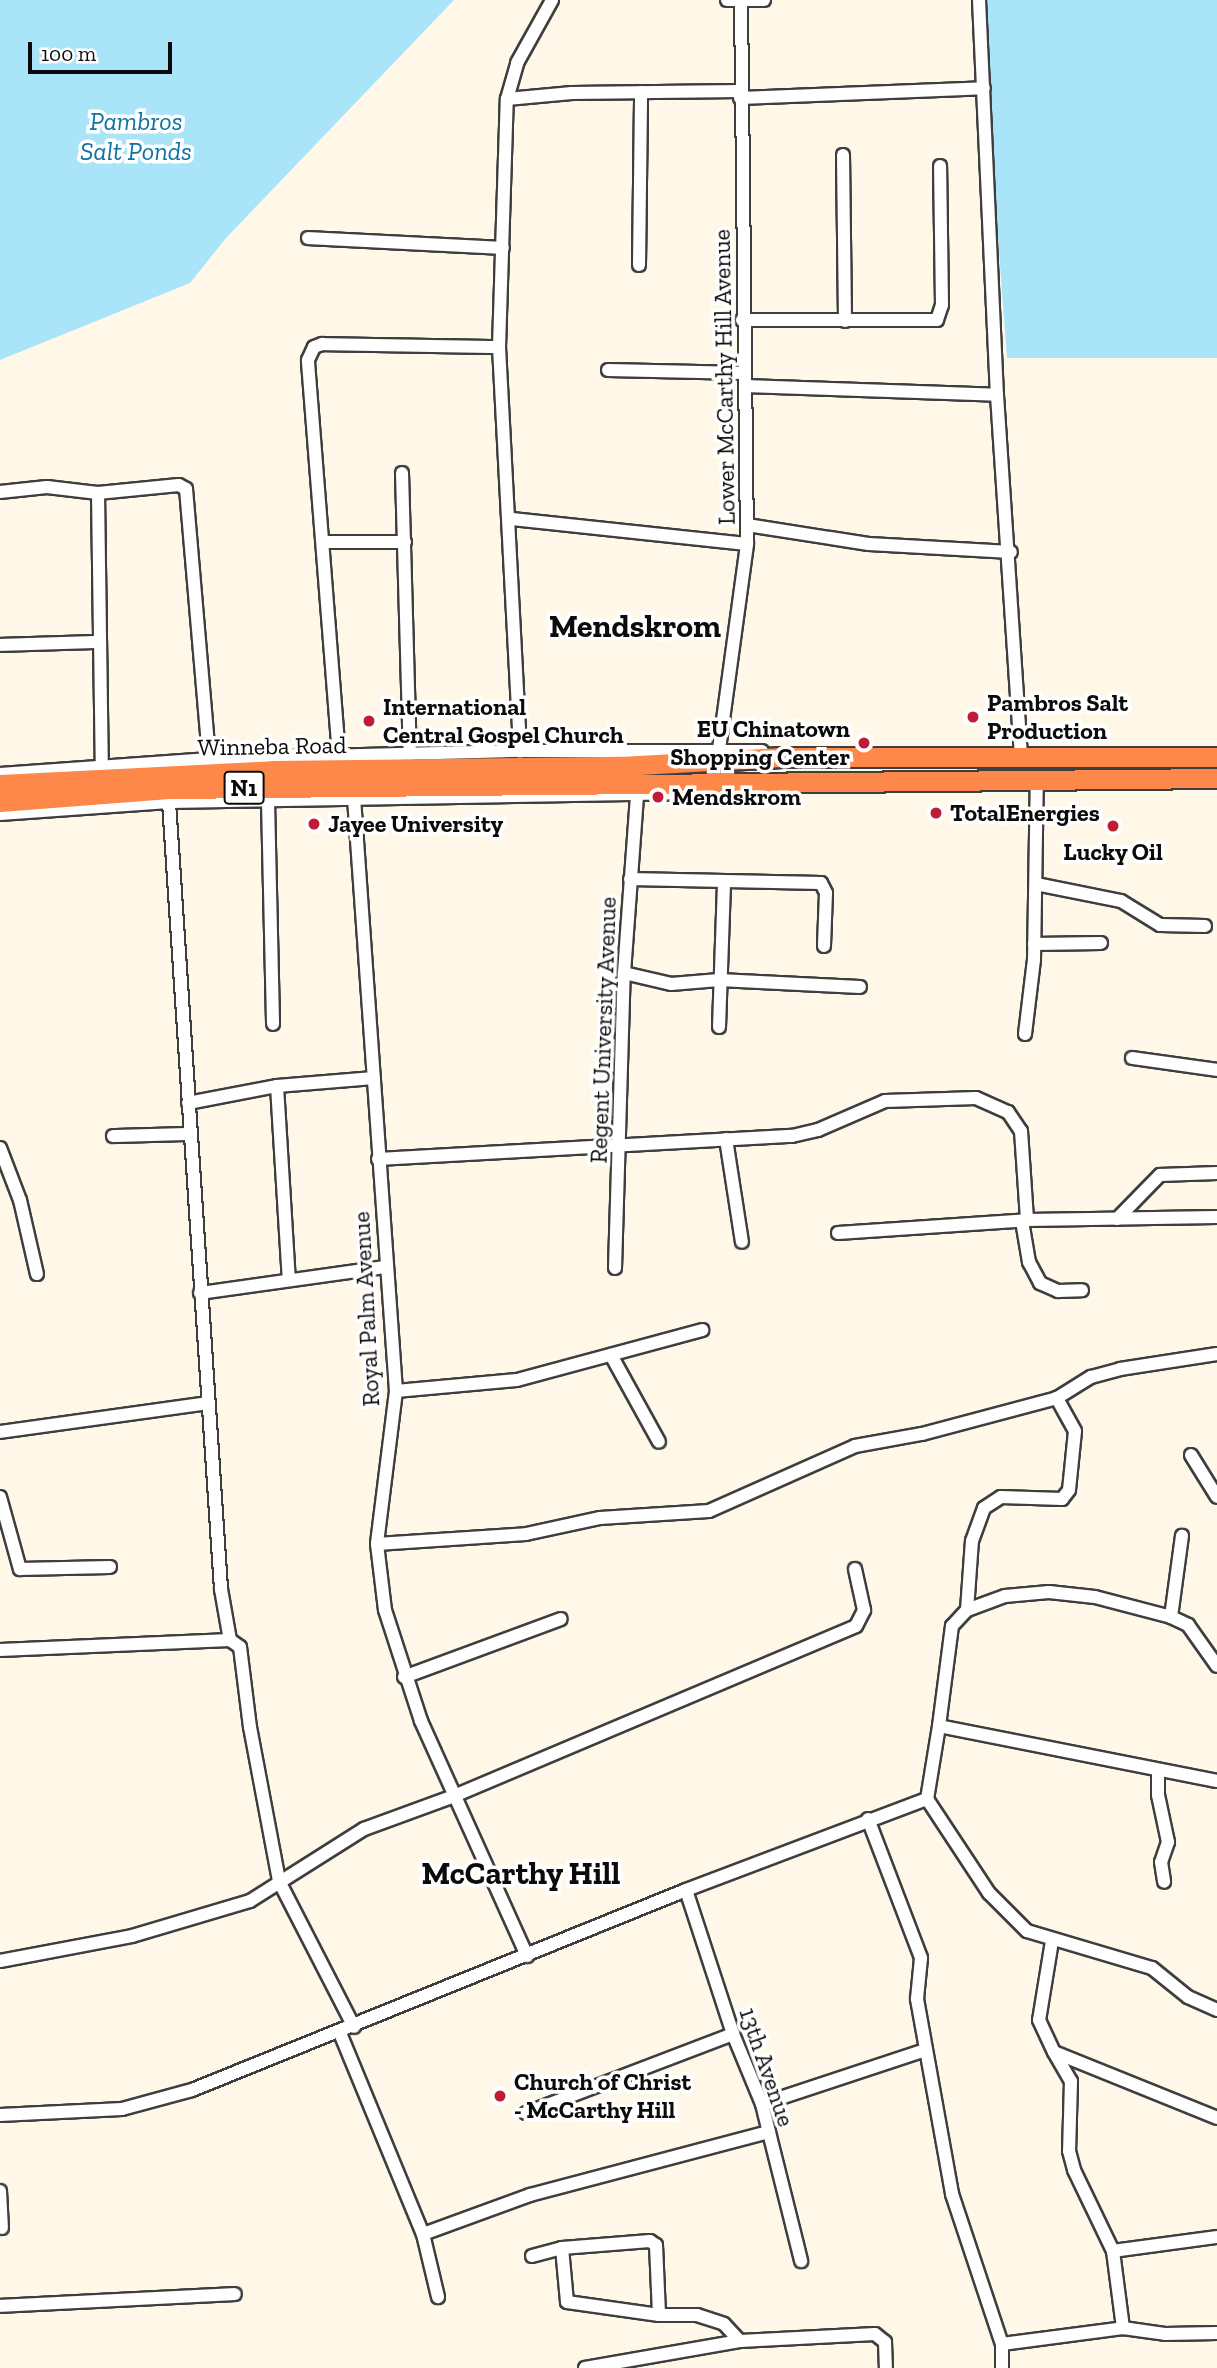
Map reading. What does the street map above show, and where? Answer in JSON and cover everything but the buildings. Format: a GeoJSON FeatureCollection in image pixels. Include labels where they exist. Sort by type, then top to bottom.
{"type":"FeatureCollection","features":[{"type":"Feature","properties":{"kind":"highway","name":"Winneba Road"},"geometry":{"type":"LineString","coordinates":[[0,802],[37,791],[273,770],[621,766],[782,757],[1217,757]]}},
{"type":"Feature","properties":{"kind":"highway"},"geometry":{"type":"LineString","coordinates":[[1149,757],[1156,766],[1155,780]]}},
{"type":"Feature","properties":{"kind":"highway","name":"Winneba Road"},"geometry":{"type":"LineString","coordinates":[[0,784],[37,791],[1217,778]]}},
{"type":"Feature","properties":{"kind":"street"},"geometry":{"type":"LineString","coordinates":[[520,751],[512,519],[499,347],[507,99],[517,63],[552,0]]}},
{"type":"Feature","properties":{"kind":"street"},"geometry":{"type":"LineString","coordinates":[[727,0],[764,0]]}},
{"type":"Feature","properties":{"kind":"street"},"geometry":{"type":"LineString","coordinates":[[979,0],[997,395],[1011,552],[1021,758]]}},
{"type":"Feature","properties":{"kind":"street","name":"Lower McCarthy Hill Avenue"},"geometry":{"type":"LineString","coordinates":[[719,749],[747,544],[742,320],[741,2]]}},
{"type":"Feature","properties":{"kind":"street"},"geometry":{"type":"LineString","coordinates":[[507,99],[641,92],[740,94],[984,88]]}},
{"type":"Feature","properties":{"kind":"street"},"geometry":{"type":"LineString","coordinates":[[639,265],[641,92]]}},
{"type":"Feature","properties":{"kind":"street"},"geometry":{"type":"LineString","coordinates":[[844,155],[845,321]]}},
{"type":"Feature","properties":{"kind":"street"},"geometry":{"type":"LineString","coordinates":[[742,320],[937,320],[942,305],[940,166]]}},
{"type":"Feature","properties":{"kind":"street"},"geometry":{"type":"LineString","coordinates":[[308,238],[503,248]]}},
{"type":"Feature","properties":{"kind":"street"},"geometry":{"type":"LineString","coordinates":[[339,756],[308,360],[314,347],[499,347]]}},
{"type":"Feature","properties":{"kind":"street"},"geometry":{"type":"LineString","coordinates":[[608,370],[997,395]]}},
{"type":"Feature","properties":{"kind":"street"},"geometry":{"type":"LineString","coordinates":[[402,473],[410,754]]}},
{"type":"Feature","properties":{"kind":"street"},"geometry":{"type":"LineString","coordinates":[[0,492],[47,487],[97,493],[179,485],[186,489],[209,759]]}},
{"type":"Feature","properties":{"kind":"street"},"geometry":{"type":"LineString","coordinates":[[97,493],[97,642],[102,765]]}},
{"type":"Feature","properties":{"kind":"street"},"geometry":{"type":"LineString","coordinates":[[512,519],[747,544]]}},
{"type":"Feature","properties":{"kind":"street"},"geometry":{"type":"LineString","coordinates":[[747,525],[869,544],[1011,552]]}},
{"type":"Feature","properties":{"kind":"street"},"geometry":{"type":"LineString","coordinates":[[324,542],[405,542]]}},
{"type":"Feature","properties":{"kind":"street"},"geometry":{"type":"LineString","coordinates":[[0,645],[97,642]]}},
{"type":"Feature","properties":{"kind":"street"},"geometry":{"type":"LineString","coordinates":[[0,814],[37,791],[102,765],[209,759],[520,751],[719,749],[758,750],[782,757]]}},
{"type":"Feature","properties":{"kind":"street"},"geometry":{"type":"LineString","coordinates":[[0,774],[37,791],[169,802],[748,791],[788,781]]}},
{"type":"Feature","properties":{"kind":"street"},"geometry":{"type":"LineString","coordinates":[[1025,1034],[1034,943],[1038,779]]}},
{"type":"Feature","properties":{"kind":"street","name":"Regent University Avenue"},"geometry":{"type":"LineString","coordinates":[[615,1268],[624,973],[637,794]]}},
{"type":"Feature","properties":{"kind":"street","name":"Royal Palm Avenue"},"geometry":{"type":"LineString","coordinates":[[354,798],[384,1267],[396,1391],[377,1544],[385,1610],[404,1677],[454,1796],[527,1956]]}},
{"type":"Feature","properties":{"kind":"street"},"geometry":{"type":"LineString","coordinates":[[268,800],[273,1024]]}},
{"type":"Feature","properties":{"kind":"street"},"geometry":{"type":"LineString","coordinates":[[169,802],[221,1589],[230,1640],[245,1656],[250,1727],[279,1881],[354,2027]]}},
{"type":"Feature","properties":{"kind":"street"},"geometry":{"type":"LineString","coordinates":[[630,879],[824,885],[824,946]]}},
{"type":"Feature","properties":{"kind":"street"},"geometry":{"type":"LineString","coordinates":[[719,1027],[724,883]]}},
{"type":"Feature","properties":{"kind":"street"},"geometry":{"type":"LineString","coordinates":[[1036,884],[1121,901],[1160,925],[1205,926]]}},
{"type":"Feature","properties":{"kind":"street"},"geometry":{"type":"LineString","coordinates":[[1034,943],[1101,943]]}},
{"type":"Feature","properties":{"kind":"street"},"geometry":{"type":"LineString","coordinates":[[624,973],[671,985],[719,979],[860,987]]}},
{"type":"Feature","properties":{"kind":"street"},"geometry":{"type":"LineString","coordinates":[[1132,1058],[1217,1070]]}},
{"type":"Feature","properties":{"kind":"street"},"geometry":{"type":"LineString","coordinates":[[188,1103],[277,1086],[374,1078]]}},
{"type":"Feature","properties":{"kind":"street"},"geometry":{"type":"LineString","coordinates":[[277,1086],[289,1280]]}},
{"type":"Feature","properties":{"kind":"street"},"geometry":{"type":"LineString","coordinates":[[378,1159],[618,1148],[726,1139],[818,1130],[885,1101],[959,1097],[993,1102],[1008,1112],[1021,1131],[1029,1262],[1040,1283],[1058,1291],[1082,1290]]}},
{"type":"Feature","properties":{"kind":"street"},"geometry":{"type":"LineString","coordinates":[[113,1136],[189,1134]]}},
{"type":"Feature","properties":{"kind":"street"},"geometry":{"type":"LineString","coordinates":[[726,1139],[742,1242]]}},
{"type":"Feature","properties":{"kind":"street"},"geometry":{"type":"LineString","coordinates":[[0,1148],[20,1200],[37,1274]]}},
{"type":"Feature","properties":{"kind":"street"},"geometry":{"type":"LineString","coordinates":[[1117,1219],[1160,1175],[1217,1173]]}},
{"type":"Feature","properties":{"kind":"street"},"geometry":{"type":"LineString","coordinates":[[838,1233],[1025,1220],[1217,1217]]}},
{"type":"Feature","properties":{"kind":"street"},"geometry":{"type":"LineString","coordinates":[[200,1293],[384,1267]]}},
{"type":"Feature","properties":{"kind":"street"},"geometry":{"type":"LineString","coordinates":[[396,1391],[517,1380],[702,1330]]}},
{"type":"Feature","properties":{"kind":"street"},"geometry":{"type":"LineString","coordinates":[[377,1544],[526,1534],[600,1518],[709,1511],[855,1446],[922,1434],[1057,1398],[1091,1377],[1120,1368],[1217,1354]]}},
{"type":"Feature","properties":{"kind":"street"},"geometry":{"type":"LineString","coordinates":[[611,1355],[659,1442]]}},
{"type":"Feature","properties":{"kind":"street"},"geometry":{"type":"LineString","coordinates":[[967,1609],[972,1541],[984,1508],[1001,1497],[1062,1499],[1069,1490],[1075,1431],[1057,1398]]}},
{"type":"Feature","properties":{"kind":"street"},"geometry":{"type":"LineString","coordinates":[[0,1432],[208,1403]]}},
{"type":"Feature","properties":{"kind":"street"},"geometry":{"type":"LineString","coordinates":[[1191,1455],[1217,1497]]}},
{"type":"Feature","properties":{"kind":"street"},"geometry":{"type":"LineString","coordinates":[[0,1497],[20,1569],[110,1567]]}},
{"type":"Feature","properties":{"kind":"street"},"geometry":{"type":"LineString","coordinates":[[1171,1616],[1182,1536]]}},
{"type":"Feature","properties":{"kind":"street"},"geometry":{"type":"LineString","coordinates":[[0,1961],[132,1936],[250,1900],[364,1829],[454,1796],[856,1626],[864,1610],[855,1569]]}},
{"type":"Feature","properties":{"kind":"street"},"geometry":{"type":"LineString","coordinates":[[1217,1666],[1201,1640],[1171,1616],[1095,1597],[1049,1592],[1005,1596],[967,1609],[952,1626],[927,1799],[1005,1914],[1027,1931],[1052,1941],[1140,1964],[1188,1997],[1217,2010]]}},
{"type":"Feature","properties":{"kind":"street"},"geometry":{"type":"LineString","coordinates":[[404,1677],[561,1619]]}},
{"type":"Feature","properties":{"kind":"street"},"geometry":{"type":"LineString","coordinates":[[0,1650],[230,1640]]}},
{"type":"Feature","properties":{"kind":"street"},"geometry":{"type":"LineString","coordinates":[[1201,1640],[1217,1641]]}},
{"type":"Feature","properties":{"kind":"street"},"geometry":{"type":"LineString","coordinates":[[939,1726],[1217,1781]]}},
{"type":"Feature","properties":{"kind":"street"},"geometry":{"type":"LineString","coordinates":[[1158,1771],[1158,1795],[1168,1842],[1161,1862],[1164,1882]]}},
{"type":"Feature","properties":{"kind":"street"},"geometry":{"type":"LineString","coordinates":[[0,2115],[142,2105],[340,2033],[686,1890],[868,1819],[927,1799]]}},
{"type":"Feature","properties":{"kind":"street"},"geometry":{"type":"LineString","coordinates":[[868,1819],[921,1958],[917,1999],[952,2194],[1002,2344],[1002,2368]]}},
{"type":"Feature","properties":{"kind":"street","name":"13th Avenue"},"geometry":{"type":"LineString","coordinates":[[686,1890],[733,2034],[762,2104],[801,2261]]}},
{"type":"Feature","properties":{"kind":"street"},"geometry":{"type":"LineString","coordinates":[[1052,1941],[1039,2020],[1071,2081],[1069,2151],[1073,2170],[1114,2251],[1123,2328]]}},
{"type":"Feature","properties":{"kind":"street"},"geometry":{"type":"LineString","coordinates":[[340,2033],[423,2234],[438,2297]]}},
{"type":"Feature","properties":{"kind":"street"},"geometry":{"type":"LineString","coordinates":[[526,2113],[733,2034]]}},
{"type":"Feature","properties":{"kind":"street"},"geometry":{"type":"LineString","coordinates":[[762,2104],[925,2050]]}},
{"type":"Feature","properties":{"kind":"street"},"geometry":{"type":"LineString","coordinates":[[1054,2052],[1217,2118]]}},
{"type":"Feature","properties":{"kind":"street"},"geometry":{"type":"LineString","coordinates":[[423,2234],[526,2196],[769,2132]]}},
{"type":"Feature","properties":{"kind":"street"},"geometry":{"type":"LineString","coordinates":[[0,2191],[2,2228]]}},
{"type":"Feature","properties":{"kind":"street"},"geometry":{"type":"LineString","coordinates":[[1114,2251],[1217,2237]]}},
{"type":"Feature","properties":{"kind":"street"},"geometry":{"type":"LineString","coordinates":[[532,2256],[562,2248],[650,2241],[656,2245],[659,2315]]}},
{"type":"Feature","properties":{"kind":"street"},"geometry":{"type":"LineString","coordinates":[[562,2248],[567,2302],[659,2315],[717,2319],[740,2341]]}},
{"type":"Feature","properties":{"kind":"street"},"geometry":{"type":"LineString","coordinates":[[0,2306],[234,2294]]}},
{"type":"Feature","properties":{"kind":"street"},"geometry":{"type":"LineString","coordinates":[[1002,2344],[1123,2328],[1165,2334],[1217,2333]]}},
{"type":"Feature","properties":{"kind":"street"},"geometry":{"type":"LineString","coordinates":[[585,2368],[740,2341],[875,2334],[885,2342],[886,2368]]}},
{"type":"Feature","properties":{"kind":"water","name":"Pambros Salt Ponds"},"geometry":{"type":"Polygon","coordinates":[[[0,0],[454,0],[226,238],[190,283],[0,360],[0,0]]]}},
{"type":"Feature","properties":{"kind":"water"},"geometry":{"type":"Polygon","coordinates":[[[980,0],[1217,0],[1217,358],[1007,358],[980,0]]]}},
{"type":"Feature","properties":{"kind":"place","name":"Pambros Salt Production"},"geometry":{"type":"Point","coordinates":[973,717]}},
{"type":"Feature","properties":{"kind":"place","name":"International Central Gospel Church"},"geometry":{"type":"Point","coordinates":[369,721]}},
{"type":"Feature","properties":{"kind":"place","name":"EU Chinatown Shopping Center"},"geometry":{"type":"Point","coordinates":[864,743]}},
{"type":"Feature","properties":{"kind":"place","name":"Mendskrom"},"geometry":{"type":"Point","coordinates":[658,797]}},
{"type":"Feature","properties":{"kind":"place","name":"TotalEnergies"},"geometry":{"type":"Point","coordinates":[936,813]}},
{"type":"Feature","properties":{"kind":"place","name":"Jayee University"},"geometry":{"type":"Point","coordinates":[314,824]}},
{"type":"Feature","properties":{"kind":"place","name":"Lucky Oil"},"geometry":{"type":"Point","coordinates":[1113,826]}},
{"type":"Feature","properties":{"kind":"place","name":"Church of Christ - McCarthy Hill"},"geometry":{"type":"Point","coordinates":[500,2096]}},
{"type":"Feature","properties":{"kind":"district","name":"Mendskrom"},"geometry":{"type":"Point","coordinates":[635,626]}},
{"type":"Feature","properties":{"kind":"district","name":"McCarthy Hill"},"geometry":{"type":"Point","coordinates":[521,1873]}}]}
